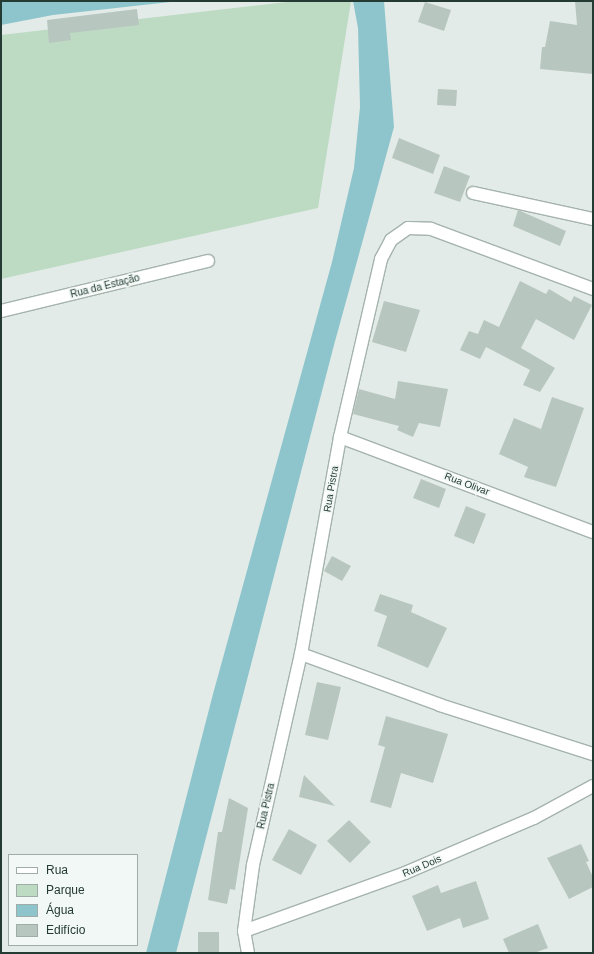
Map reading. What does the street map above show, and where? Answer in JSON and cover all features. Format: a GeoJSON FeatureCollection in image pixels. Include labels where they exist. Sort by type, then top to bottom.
{"type":"FeatureCollection","features":[{"type":"Feature","properties":{"kind":"street"},"geometry":{"type":"LineString","coordinates":[[473,193],[593,219]]}},
{"type":"Feature","properties":{"kind":"street","name":"Rua Pistra"},"geometry":{"type":"LineString","coordinates":[[248,953],[244,931],[253,865],[301,654],[340,437],[381,259],[391,240],[408,228],[431,228],[593,289]]}},
{"type":"Feature","properties":{"kind":"street","name":"Rua da Estação"},"geometry":{"type":"LineString","coordinates":[[1,312],[208,261]]}},
{"type":"Feature","properties":{"kind":"street","name":"Rua Olivar"},"geometry":{"type":"LineString","coordinates":[[340,437],[593,532]]}},
{"type":"Feature","properties":{"kind":"street"},"geometry":{"type":"LineString","coordinates":[[301,654],[440,705],[593,754]]}},
{"type":"Feature","properties":{"kind":"street","name":"Rua Dois"},"geometry":{"type":"LineString","coordinates":[[244,931],[405,873],[534,818],[593,786]]}},
{"type":"Feature","properties":{"kind":"green space"},"geometry":{"type":"Polygon","coordinates":[[[296,1],[351,1],[318,208],[1,279],[1,35],[296,1]]]}},
{"type":"Feature","properties":{"kind":"water"},"geometry":{"type":"Polygon","coordinates":[[[1,1],[179,1],[53,15],[1,25],[1,1]]]}},
{"type":"Feature","properties":{"kind":"water"},"geometry":{"type":"Polygon","coordinates":[[[353,1],[384,1],[394,127],[334,345],[176,953],[146,953],[213,694],[332,262],[354,168],[360,107],[358,28],[353,1]]]}},
{"type":"Feature","properties":{"kind":"building"},"geometry":{"type":"Polygon","coordinates":[[[575,1],[593,1],[593,74],[540,69],[542,47],[545,47],[550,21],[577,25],[575,1]]]}},
{"type":"Feature","properties":{"kind":"building"},"geometry":{"type":"Polygon","coordinates":[[[425,2],[451,10],[444,31],[418,22],[425,2]]]}},
{"type":"Feature","properties":{"kind":"building"},"geometry":{"type":"Polygon","coordinates":[[[137,9],[139,25],[70,33],[71,40],[49,43],[47,20],[137,9]]]}},
{"type":"Feature","properties":{"kind":"building"},"geometry":{"type":"Polygon","coordinates":[[[438,89],[457,90],[456,106],[437,105],[438,89]]]}},
{"type":"Feature","properties":{"kind":"building"},"geometry":{"type":"Polygon","coordinates":[[[399,138],[440,155],[433,174],[392,158],[399,138]]]}},
{"type":"Feature","properties":{"kind":"building"},"geometry":{"type":"Polygon","coordinates":[[[444,166],[470,176],[460,202],[434,193],[444,166]]]}},
{"type":"Feature","properties":{"kind":"building"},"geometry":{"type":"Polygon","coordinates":[[[518,210],[566,231],[560,246],[513,226],[518,210]]]}},
{"type":"Feature","properties":{"kind":"building"},"geometry":{"type":"Polygon","coordinates":[[[520,281],[546,294],[549,289],[571,302],[574,296],[592,305],[574,340],[536,319],[521,348],[555,368],[540,392],[523,385],[530,370],[486,347],[480,359],[460,350],[469,331],[478,334],[484,320],[499,327],[520,281]]]}},
{"type":"Feature","properties":{"kind":"building"},"geometry":{"type":"Polygon","coordinates":[[[384,301],[420,310],[406,352],[372,342],[384,301]]]}},
{"type":"Feature","properties":{"kind":"building"},"geometry":{"type":"Polygon","coordinates":[[[398,381],[448,389],[440,427],[419,423],[413,437],[397,430],[399,426],[353,414],[359,389],[395,399],[398,381]]]}},
{"type":"Feature","properties":{"kind":"building"},"geometry":{"type":"Polygon","coordinates":[[[552,397],[584,408],[556,487],[524,477],[528,467],[499,454],[514,418],[541,429],[552,397]]]}},
{"type":"Feature","properties":{"kind":"building"},"geometry":{"type":"Polygon","coordinates":[[[421,479],[446,489],[439,508],[413,498],[421,479]]]}},
{"type":"Feature","properties":{"kind":"building"},"geometry":{"type":"Polygon","coordinates":[[[466,506],[486,514],[474,544],[454,536],[466,506]]]}},
{"type":"Feature","properties":{"kind":"building"},"geometry":{"type":"Polygon","coordinates":[[[332,556],[351,566],[342,581],[324,571],[332,556]]]}},
{"type":"Feature","properties":{"kind":"building"},"geometry":{"type":"Polygon","coordinates":[[[380,594],[413,605],[411,612],[447,628],[428,668],[377,646],[387,616],[374,611],[380,594]]]}},
{"type":"Feature","properties":{"kind":"building"},"geometry":{"type":"Polygon","coordinates":[[[317,682],[341,687],[328,740],[305,735],[317,682]]]}},
{"type":"Feature","properties":{"kind":"building"},"geometry":{"type":"Polygon","coordinates":[[[386,716],[448,734],[433,783],[401,773],[391,808],[370,802],[385,747],[378,745],[386,716]]]}},
{"type":"Feature","properties":{"kind":"building"},"geometry":{"type":"Polygon","coordinates":[[[304,775],[335,806],[299,797],[304,775]]]}},
{"type":"Feature","properties":{"kind":"building"},"geometry":{"type":"Polygon","coordinates":[[[229,798],[248,808],[235,890],[230,889],[227,904],[208,900],[218,832],[222,832],[229,798]]]}},
{"type":"Feature","properties":{"kind":"building"},"geometry":{"type":"Polygon","coordinates":[[[349,820],[371,842],[350,863],[327,841],[349,820]]]}},
{"type":"Feature","properties":{"kind":"building"},"geometry":{"type":"Polygon","coordinates":[[[289,829],[317,845],[301,875],[272,860],[289,829]]]}},
{"type":"Feature","properties":{"kind":"building"},"geometry":{"type":"Polygon","coordinates":[[[581,844],[589,861],[586,862],[593,877],[593,887],[569,899],[547,858],[581,844]]]}},
{"type":"Feature","properties":{"kind":"building"},"geometry":{"type":"Polygon","coordinates":[[[476,881],[489,919],[463,928],[460,918],[427,931],[412,896],[438,885],[441,893],[476,881]]]}},
{"type":"Feature","properties":{"kind":"building"},"geometry":{"type":"Polygon","coordinates":[[[538,924],[548,948],[534,953],[509,953],[503,939],[538,924]]]}},
{"type":"Feature","properties":{"kind":"building"},"geometry":{"type":"Polygon","coordinates":[[[198,932],[219,932],[219,953],[198,953],[198,932]]]}}]}
